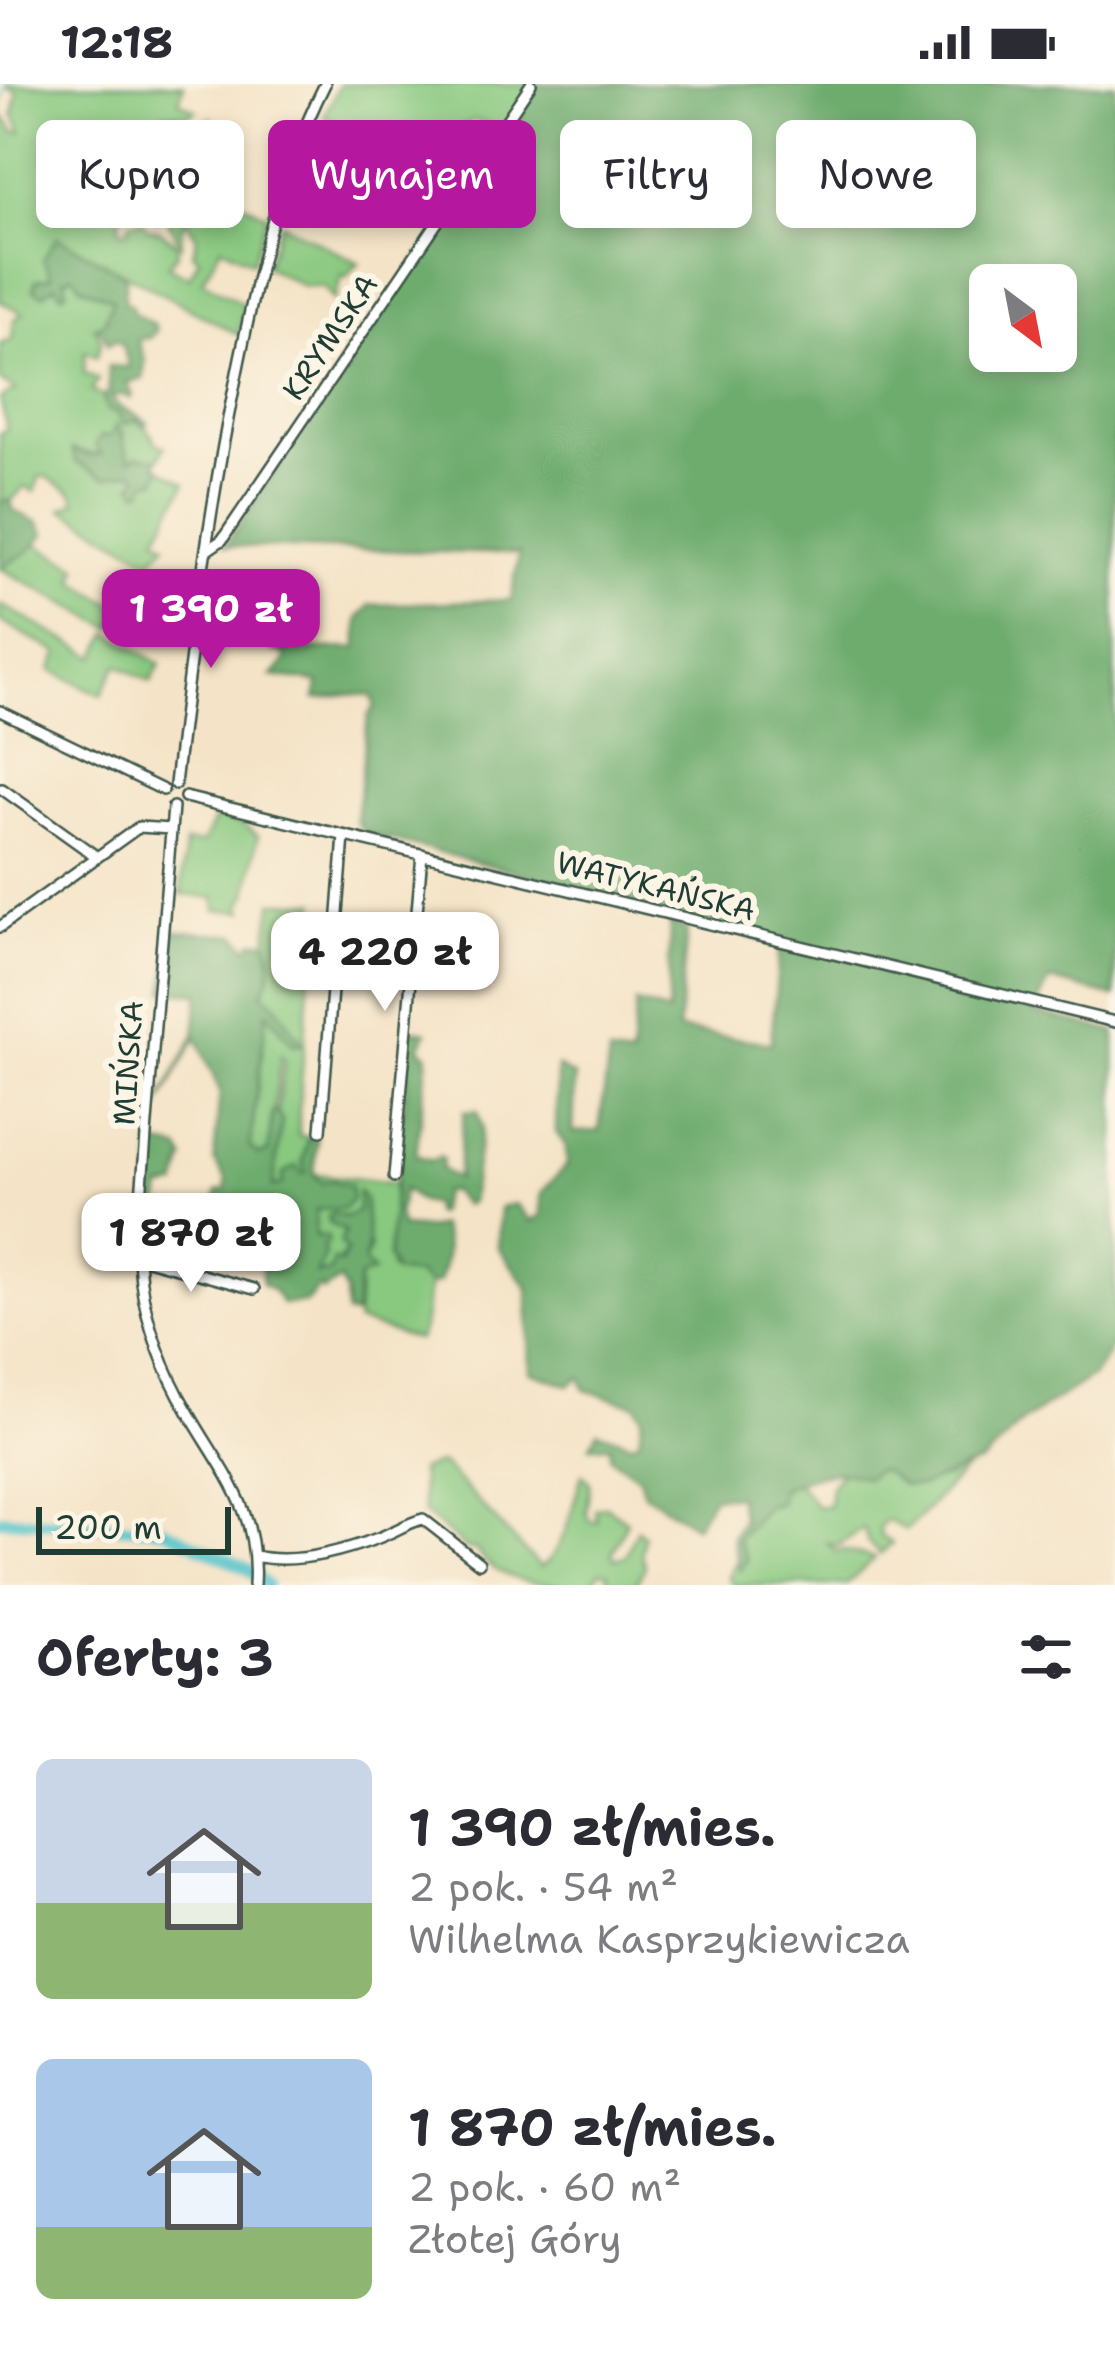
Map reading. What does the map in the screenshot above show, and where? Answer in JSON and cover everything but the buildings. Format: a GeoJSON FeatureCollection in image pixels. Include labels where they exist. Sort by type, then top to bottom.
{"type":"FeatureCollection","features":[{"type":"Feature","properties":{"kind":"street"},"geometry":{"type":"LineString","coordinates":[[175,784],[215,480],[266,232],[288,164],[325,84]]}},
{"type":"Feature","properties":{"kind":"street","name":"KRYMSKA"},"geometry":{"type":"LineString","coordinates":[[204,552],[222,540],[531,84]]}},
{"type":"Feature","properties":{"kind":"street"},"geometry":{"type":"LineString","coordinates":[[0,711],[163,790]]}},
{"type":"Feature","properties":{"kind":"street"},"geometry":{"type":"LineString","coordinates":[[175,784],[182,787],[185,797],[173,807],[163,799],[163,790],[175,784]]}},
{"type":"Feature","properties":{"kind":"street"},"geometry":{"type":"LineString","coordinates":[[2,789],[98,857]]}},
{"type":"Feature","properties":{"kind":"street","name":"WATYKAŃSKA"},"geometry":{"type":"LineString","coordinates":[[185,797],[1115,1022]]}},
{"type":"Feature","properties":{"kind":"street","name":"MIŃSKA"},"geometry":{"type":"LineString","coordinates":[[173,807],[140,1258],[147,1315],[183,1405],[235,1486],[255,1561],[254,1585]]}},
{"type":"Feature","properties":{"kind":"street"},"geometry":{"type":"LineString","coordinates":[[0,927],[139,827],[171,829]]}},
{"type":"Feature","properties":{"kind":"street"},"geometry":{"type":"LineString","coordinates":[[321,1131],[344,836]]}},
{"type":"Feature","properties":{"kind":"street"},"geometry":{"type":"LineString","coordinates":[[394,1177],[422,854]]}},
{"type":"Feature","properties":{"kind":"street"},"geometry":{"type":"LineString","coordinates":[[140,1258],[254,1289]]}},
{"type":"Feature","properties":{"kind":"street"},"geometry":{"type":"LineString","coordinates":[[255,1561],[317,1555],[423,1519],[479,1563]]}},
{"type":"Feature","properties":{"kind":"green space"},"geometry":{"type":"Polygon","coordinates":[[[184,84],[179,101],[196,110],[188,115],[165,113],[164,120],[36,120],[36,228],[160,231],[178,245],[168,266],[189,277],[199,259],[193,253],[197,238],[191,228],[244,228],[244,203],[267,215],[253,262],[221,246],[203,281],[244,305],[239,335],[57,237],[45,264],[53,273],[47,288],[59,287],[73,274],[81,287],[113,299],[104,322],[95,327],[101,339],[97,357],[85,352],[84,373],[98,379],[92,391],[103,397],[107,410],[136,420],[165,447],[159,458],[131,460],[124,451],[123,432],[102,452],[74,450],[105,477],[134,471],[147,481],[156,480],[162,469],[186,483],[157,536],[167,544],[151,560],[62,509],[76,502],[72,493],[45,476],[39,477],[35,492],[24,487],[11,501],[0,502],[0,433],[7,429],[0,398],[16,390],[0,381],[0,344],[12,340],[14,320],[23,313],[0,301],[0,112],[15,132],[22,131],[13,114],[18,92],[7,87],[184,84]]]}},
{"type":"Feature","properties":{"kind":"green space"},"geometry":{"type":"Polygon","coordinates":[[[340,84],[536,84],[513,120],[324,117],[340,84]]]}},
{"type":"Feature","properties":{"kind":"green space"},"geometry":{"type":"Polygon","coordinates":[[[536,84],[1115,84],[1115,997],[1050,980],[1033,1012],[1115,1032],[1115,1343],[1093,1376],[1024,1421],[982,1462],[921,1486],[902,1485],[876,1470],[866,1478],[823,1474],[780,1489],[780,1501],[766,1506],[738,1539],[747,1560],[740,1571],[732,1537],[742,1520],[737,1496],[713,1496],[695,1526],[644,1493],[639,1477],[610,1457],[610,1445],[590,1446],[598,1431],[630,1443],[639,1440],[642,1416],[636,1405],[585,1390],[580,1377],[569,1385],[530,1372],[528,1288],[498,1247],[500,1207],[516,1204],[531,1221],[541,1216],[541,1193],[567,1165],[566,1146],[556,1132],[557,1067],[575,1077],[573,1132],[599,1131],[609,1055],[631,1058],[636,1003],[668,1013],[670,923],[687,930],[678,1030],[771,1043],[780,945],[364,833],[356,821],[368,716],[375,706],[372,696],[316,699],[318,682],[272,676],[287,655],[271,650],[358,648],[358,619],[370,605],[511,600],[519,554],[225,546],[324,396],[346,375],[352,358],[439,228],[536,228],[536,120],[512,120],[536,84]]]}},
{"type":"Feature","properties":{"kind":"green space"},"geometry":{"type":"Polygon","coordinates":[[[279,228],[291,228],[359,263],[346,278],[342,276],[334,300],[323,286],[304,286],[265,266],[279,228]]]}},
{"type":"Feature","properties":{"kind":"green space"},"geometry":{"type":"Polygon","coordinates":[[[57,237],[126,276],[124,302],[154,325],[156,331],[150,338],[138,339],[145,361],[143,379],[127,382],[133,396],[112,396],[118,405],[148,423],[145,426],[137,420],[123,424],[118,413],[107,410],[103,397],[109,392],[108,366],[129,367],[122,344],[114,340],[108,345],[103,331],[94,327],[104,322],[113,299],[81,286],[73,275],[64,278],[67,290],[62,294],[56,285],[42,295],[33,289],[36,280],[52,277],[43,259],[57,237]]]}},
{"type":"Feature","properties":{"kind":"green space"},"geometry":{"type":"Polygon","coordinates":[[[117,425],[130,460],[159,458],[156,464],[162,469],[156,480],[147,481],[138,492],[133,484],[139,477],[134,471],[105,478],[76,462],[72,450],[92,457],[102,454],[95,445],[117,425]]]}},
{"type":"Feature","properties":{"kind":"green space"},"geometry":{"type":"Polygon","coordinates":[[[11,501],[14,511],[39,523],[45,534],[28,552],[0,568],[0,502],[11,501]]]}},
{"type":"Feature","properties":{"kind":"green space"},"geometry":{"type":"Polygon","coordinates":[[[36,544],[78,566],[75,581],[123,610],[112,628],[0,568],[36,544]]]}},
{"type":"Feature","properties":{"kind":"green space"},"geometry":{"type":"Polygon","coordinates":[[[0,604],[96,657],[109,633],[160,664],[151,682],[117,665],[101,695],[51,670],[59,653],[0,621],[0,604]]]}},
{"type":"Feature","properties":{"kind":"green space"},"geometry":{"type":"Polygon","coordinates":[[[216,817],[244,825],[258,836],[248,894],[241,904],[244,911],[216,910],[215,898],[181,894],[185,843],[203,843],[216,817]]]}},
{"type":"Feature","properties":{"kind":"green space"},"geometry":{"type":"Polygon","coordinates":[[[273,902],[316,902],[299,1108],[299,1136],[308,1137],[303,1162],[307,1172],[302,1174],[297,1167],[282,1185],[272,1187],[282,1120],[277,1114],[285,1059],[281,1056],[268,1152],[259,1155],[250,1147],[267,1011],[293,1045],[262,993],[270,974],[268,933],[273,902]]]}},
{"type":"Feature","properties":{"kind":"green space"},"geometry":{"type":"Polygon","coordinates":[[[173,931],[237,935],[248,948],[254,941],[267,941],[271,968],[262,993],[274,1002],[302,1043],[294,1045],[267,1012],[250,1147],[259,1155],[268,1152],[272,1113],[276,1112],[282,1120],[273,1187],[282,1185],[283,1174],[296,1166],[302,1174],[306,1172],[303,1162],[309,1137],[317,1139],[314,1174],[322,1183],[331,1180],[350,1185],[352,1199],[344,1208],[316,1210],[315,1237],[327,1236],[328,1242],[317,1274],[330,1272],[333,1260],[341,1263],[347,1251],[340,1243],[345,1231],[330,1224],[328,1217],[358,1211],[358,1191],[365,1199],[368,1239],[364,1262],[373,1272],[359,1278],[355,1316],[346,1314],[346,1293],[340,1280],[324,1291],[318,1288],[306,1303],[282,1304],[262,1284],[263,1243],[229,1230],[225,1219],[214,1211],[217,1192],[226,1190],[226,1179],[214,1160],[220,1091],[196,1037],[156,1111],[154,1144],[180,1149],[185,1159],[177,1186],[162,1188],[156,1231],[147,1249],[155,1111],[195,1035],[199,993],[165,991],[173,931]]]}},
{"type":"Feature","properties":{"kind":"green space"},"geometry":{"type":"Polygon","coordinates":[[[411,1030],[427,1032],[420,1048],[428,1055],[416,1155],[431,1161],[440,1156],[441,1169],[457,1179],[464,1112],[477,1111],[482,1127],[470,1202],[464,1205],[451,1191],[443,1192],[437,1214],[433,1204],[420,1202],[404,1189],[398,1213],[401,1227],[439,1225],[445,1238],[439,1282],[429,1285],[418,1275],[394,1272],[388,1257],[411,1030]]]}},
{"type":"Feature","properties":{"kind":"green space"},"geometry":{"type":"Polygon","coordinates":[[[314,1174],[394,1183],[390,1267],[394,1272],[418,1275],[429,1285],[418,1340],[357,1322],[359,1278],[370,1247],[363,1225],[365,1199],[358,1211],[330,1224],[346,1232],[347,1251],[330,1272],[316,1274],[328,1241],[327,1236],[315,1238],[316,1210],[344,1208],[328,1183],[314,1174]]]}},
{"type":"Feature","properties":{"kind":"green space"},"geometry":{"type":"Polygon","coordinates":[[[441,1463],[540,1567],[562,1539],[582,1474],[590,1483],[586,1512],[590,1521],[597,1521],[595,1509],[606,1506],[627,1521],[612,1553],[615,1559],[625,1556],[637,1529],[644,1536],[645,1567],[635,1585],[608,1585],[608,1573],[600,1572],[590,1585],[573,1585],[523,1580],[496,1570],[423,1512],[420,1470],[441,1463]]]}},
{"type":"Feature","properties":{"kind":"green space"},"geometry":{"type":"Polygon","coordinates":[[[972,1465],[906,1530],[886,1520],[879,1527],[881,1537],[892,1543],[880,1554],[868,1543],[864,1528],[837,1546],[826,1542],[836,1552],[875,1558],[846,1585],[733,1585],[728,1577],[742,1551],[737,1539],[766,1506],[776,1505],[780,1490],[797,1482],[817,1507],[829,1505],[831,1486],[843,1471],[944,1478],[972,1465]]]}},
{"type":"Feature","properties":{"kind":"waterway"},"geometry":{"type":"LineString","coordinates":[[0,108],[6,84]]}},
{"type":"Feature","properties":{"kind":"waterway"},"geometry":{"type":"LineString","coordinates":[[0,1519],[163,1529],[248,1569],[267,1585]]}}]}
